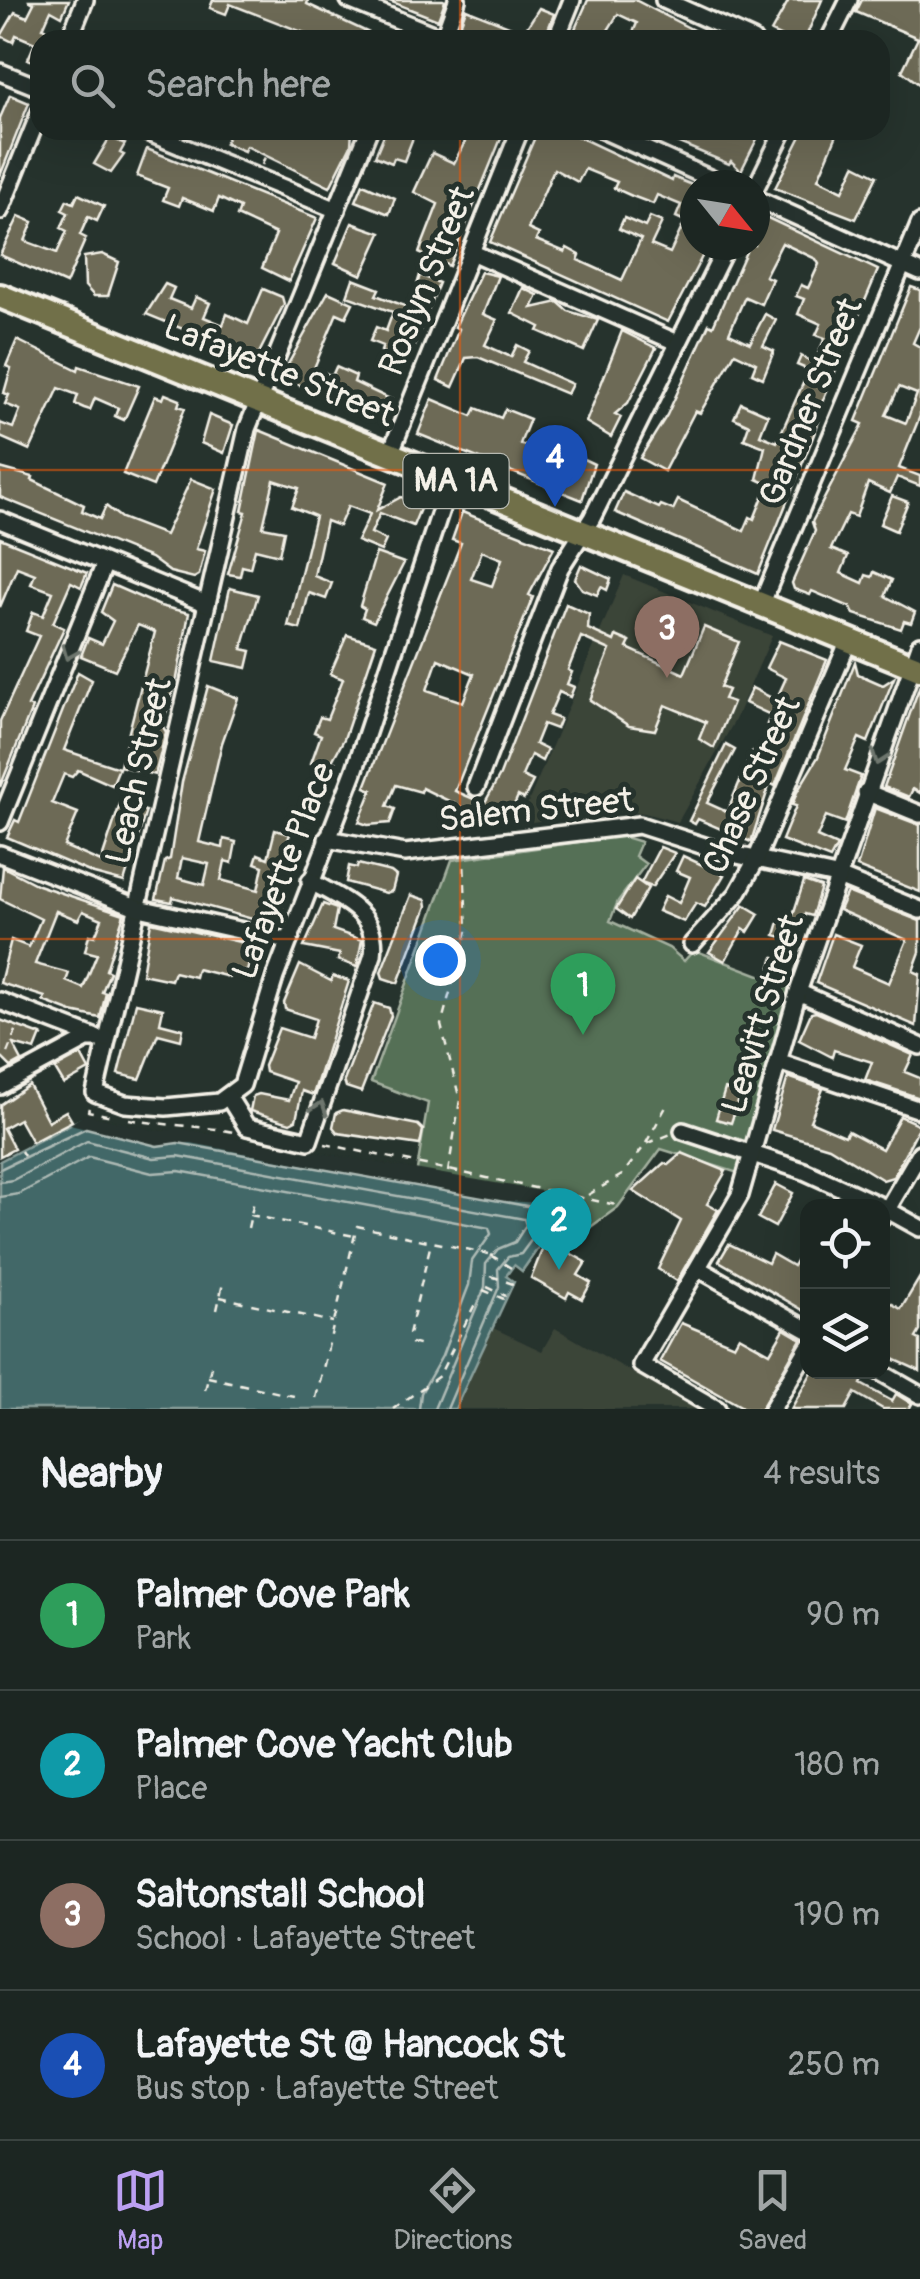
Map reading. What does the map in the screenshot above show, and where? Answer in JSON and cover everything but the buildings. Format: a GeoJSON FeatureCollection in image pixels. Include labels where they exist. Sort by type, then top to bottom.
{"type":"FeatureCollection","features":[{"type":"Feature","properties":{"kind":"highway","name":"Lafayette Street"},"geometry":{"type":"LineString","coordinates":[[0,296],[848,640],[917,660]]}},
{"type":"Feature","properties":{"kind":"street"},"geometry":{"type":"LineString","coordinates":[[73,30],[85,0]]}},
{"type":"Feature","properties":{"kind":"street"},"geometry":{"type":"LineString","coordinates":[[349,0],[404,30]]}},
{"type":"Feature","properties":{"kind":"street"},"geometry":{"type":"LineString","coordinates":[[448,30],[457,0]]}},
{"type":"Feature","properties":{"kind":"street"},"geometry":{"type":"LineString","coordinates":[[560,30],[572,0]]}},
{"type":"Feature","properties":{"kind":"street"},"geometry":{"type":"LineString","coordinates":[[664,0],[731,30]]}},
{"type":"Feature","properties":{"kind":"street"},"geometry":{"type":"LineString","coordinates":[[834,30],[849,0]]}},
{"type":"Feature","properties":{"kind":"street"},"geometry":{"type":"LineString","coordinates":[[0,72],[30,84]]}},
{"type":"Feature","properties":{"kind":"street"},"geometry":{"type":"LineString","coordinates":[[0,211],[30,137]]}},
{"type":"Feature","properties":{"kind":"street"},"geometry":{"type":"LineString","coordinates":[[166,140],[336,210]]}},
{"type":"Feature","properties":{"kind":"street","name":"Leach Street"},"geometry":{"type":"LineString","coordinates":[[102,1038],[138,908],[247,430],[366,140]]}},
{"type":"Feature","properties":{"kind":"street","name":"Roslyn Street"},"geometry":{"type":"LineString","coordinates":[[390,454],[516,140]]}},
{"type":"Feature","properties":{"kind":"street"},"geometry":{"type":"LineString","coordinates":[[624,140],[691,170]]}},
{"type":"Feature","properties":{"kind":"street"},"geometry":{"type":"LineString","coordinates":[[764,170],[779,140]]}},
{"type":"Feature","properties":{"kind":"street"},"geometry":{"type":"LineString","coordinates":[[770,205],[920,272]]}},
{"type":"Feature","properties":{"kind":"street","name":"Gardner Street"},"geometry":{"type":"LineString","coordinates":[[761,605],[900,263],[920,224]]}},
{"type":"Feature","properties":{"kind":"street"},"geometry":{"type":"LineString","coordinates":[[471,252],[678,343]]}},
{"type":"Feature","properties":{"kind":"street"},"geometry":{"type":"LineString","coordinates":[[476,786],[560,568],[720,260]]}},
{"type":"Feature","properties":{"kind":"street","name":"Lafayette Place"},"geometry":{"type":"LineString","coordinates":[[229,1098],[242,1085],[288,941],[359,758],[452,479]]}},
{"type":"Feature","properties":{"kind":"street"},"geometry":{"type":"LineString","coordinates":[[0,520],[207,604]]}},
{"type":"Feature","properties":{"kind":"street"},"geometry":{"type":"LineString","coordinates":[[0,822],[105,563]]}},
{"type":"Feature","properties":{"kind":"street","name":"Chase Street"},"geometry":{"type":"LineString","coordinates":[[692,944],[737,894],[756,860],[848,640]]}},
{"type":"Feature","properties":{"kind":"street","name":"Leavitt Street"},"geometry":{"type":"LineString","coordinates":[[717,1409],[640,1365],[727,1224],[836,876],[917,660]]}},
{"type":"Feature","properties":{"kind":"street"},"geometry":{"type":"LineString","coordinates":[[866,792],[920,814]]}},
{"type":"Feature","properties":{"kind":"street","name":"Salem Street"},"geometry":{"type":"LineString","coordinates":[[327,840],[406,853],[639,825],[756,860],[836,876],[920,910]]}},
{"type":"Feature","properties":{"kind":"street"},"geometry":{"type":"LineString","coordinates":[[0,854],[138,908],[288,941]]}},
{"type":"Feature","properties":{"kind":"street"},"geometry":{"type":"LineString","coordinates":[[102,1038],[96,1092],[109,1099],[166,1107],[229,1098],[247,1126],[317,1142],[372,955],[374,936],[360,911],[310,881]]}},
{"type":"Feature","properties":{"kind":"street"},"geometry":{"type":"LineString","coordinates":[[798,992],[920,1046]]}},
{"type":"Feature","properties":{"kind":"street"},"geometry":{"type":"LineString","coordinates":[[0,1001],[102,1038]]}},
{"type":"Feature","properties":{"kind":"street"},"geometry":{"type":"LineString","coordinates":[[0,1086],[102,1038]]}},
{"type":"Feature","properties":{"kind":"street"},"geometry":{"type":"LineString","coordinates":[[778,1062],[920,1110]]}},
{"type":"Feature","properties":{"kind":"street"},"geometry":{"type":"LineString","coordinates":[[682,1131],[826,1180],[862,1199]]}},
{"type":"Feature","properties":{"kind":"street"},"geometry":{"type":"LineString","coordinates":[[890,1199],[920,1153]]}},
{"type":"Feature","properties":{"kind":"street"},"geometry":{"type":"LineString","coordinates":[[890,1213],[920,1228]]}},
{"type":"Feature","properties":{"kind":"street"},"geometry":{"type":"LineString","coordinates":[[699,1269],[800,1326]]}},
{"type":"Feature","properties":{"kind":"street"},"geometry":{"type":"LineString","coordinates":[[772,1409],[800,1362]]}},
{"type":"Feature","properties":{"kind":"street"},"geometry":{"type":"LineString","coordinates":[[890,1378],[920,1394]]}},
{"type":"Feature","properties":{"kind":"path"},"geometry":{"type":"LineString","coordinates":[[261,166],[266,154]]}},
{"type":"Feature","properties":{"kind":"path"},"geometry":{"type":"LineString","coordinates":[[448,1172],[460,1100],[441,1025],[467,931],[464,859]]}},
{"type":"Feature","properties":{"kind":"path"},"geometry":{"type":"LineString","coordinates":[[8,1053],[21,1020]]}},
{"type":"Feature","properties":{"kind":"path"},"geometry":{"type":"LineString","coordinates":[[41,1036],[46,1029]]}},
{"type":"Feature","properties":{"kind":"path"},"geometry":{"type":"LineString","coordinates":[[10,1046],[18,1049]]}},
{"type":"Feature","properties":{"kind":"path"},"geometry":{"type":"LineString","coordinates":[[586,1196],[622,1175],[646,1144],[667,1105]]}},
{"type":"Feature","properties":{"kind":"path"},"geometry":{"type":"LineString","coordinates":[[646,1144],[682,1131]]}},
{"type":"Feature","properties":{"kind":"path"},"geometry":{"type":"LineString","coordinates":[[317,1142],[616,1205]]}},
{"type":"Feature","properties":{"kind":"path"},"geometry":{"type":"LineString","coordinates":[[20,1150],[24,1156]]}},
{"type":"Feature","properties":{"kind":"path"},"geometry":{"type":"LineString","coordinates":[[248,1228],[254,1201]]}},
{"type":"Feature","properties":{"kind":"path"},"geometry":{"type":"LineString","coordinates":[[250,1216],[355,1236]]}},
{"type":"Feature","properties":{"kind":"path"},"geometry":{"type":"LineString","coordinates":[[316,1398],[358,1226],[490,1254],[511,1268]]}},
{"type":"Feature","properties":{"kind":"path"},"geometry":{"type":"LineString","coordinates":[[409,1334],[432,1242]]}},
{"type":"Feature","properties":{"kind":"path"},"geometry":{"type":"LineString","coordinates":[[491,1276],[513,1284]]}},
{"type":"Feature","properties":{"kind":"path"},"geometry":{"type":"LineString","coordinates":[[217,1310],[223,1283]]}},
{"type":"Feature","properties":{"kind":"path"},"geometry":{"type":"LineString","coordinates":[[485,1289],[506,1297]]}},
{"type":"Feature","properties":{"kind":"path"},"geometry":{"type":"LineString","coordinates":[[220,1297],[334,1322]]}},
{"type":"Feature","properties":{"kind":"path"},"geometry":{"type":"LineString","coordinates":[[394,1409],[439,1376],[476,1302]]}},
{"type":"Feature","properties":{"kind":"path"},"geometry":{"type":"LineString","coordinates":[[411,1343],[422,1346]]}},
{"type":"Feature","properties":{"kind":"path"},"geometry":{"type":"LineString","coordinates":[[205,1390],[212,1362]]}},
{"type":"Feature","properties":{"kind":"path"},"geometry":{"type":"LineString","coordinates":[[208,1377],[298,1397]]}},
{"type":"Feature","properties":{"kind":"shaded area"},"geometry":{"type":"Polygon","coordinates":[[[624,575],[772,636],[735,720],[678,822],[644,813],[606,811],[519,824],[624,575]]]}},
{"type":"Feature","properties":{"kind":"shaded area"},"geometry":{"type":"Polygon","coordinates":[[[491,1327],[542,1351],[555,1328],[696,1409],[455,1409],[491,1327]]]}},
{"type":"Feature","properties":{"kind":"green space"},"geometry":{"type":"Polygon","coordinates":[[[621,836],[641,842],[635,856],[646,864],[618,901],[610,921],[669,948],[684,961],[694,950],[791,987],[738,1173],[661,1149],[618,1207],[570,1242],[550,1231],[522,1271],[416,1176],[428,1103],[371,1082],[452,860],[621,836]]]}},
{"type":"Feature","properties":{"kind":"water"},"geometry":{"type":"Polygon","coordinates":[[[84,1117],[143,1133],[574,1202],[570,1242],[550,1231],[522,1271],[514,1265],[506,1276],[514,1282],[455,1409],[0,1409],[0,1161],[84,1117]]]}},
{"type":"Feature","properties":{"kind":"pier"},"geometry":{"type":"Polygon","coordinates":[[[85,1114],[159,1131],[178,1128],[576,1197],[574,1202],[487,1200],[191,1143],[153,1145],[70,1124],[85,1114]]]}},
{"type":"Feature","properties":{"kind":"place","name":"Lafayette St @ Hancock St"},"geometry":{"type":"Point","coordinates":[555,507]}},
{"type":"Feature","properties":{"kind":"place","name":"Saltonstall School"},"geometry":{"type":"Point","coordinates":[667,678]}},
{"type":"Feature","properties":{"kind":"place","name":"Palmer Cove Park"},"geometry":{"type":"Point","coordinates":[583,1035]}},
{"type":"Feature","properties":{"kind":"place","name":"Palmer Cove Yacht Club"},"geometry":{"type":"Point","coordinates":[559,1270]}}]}
